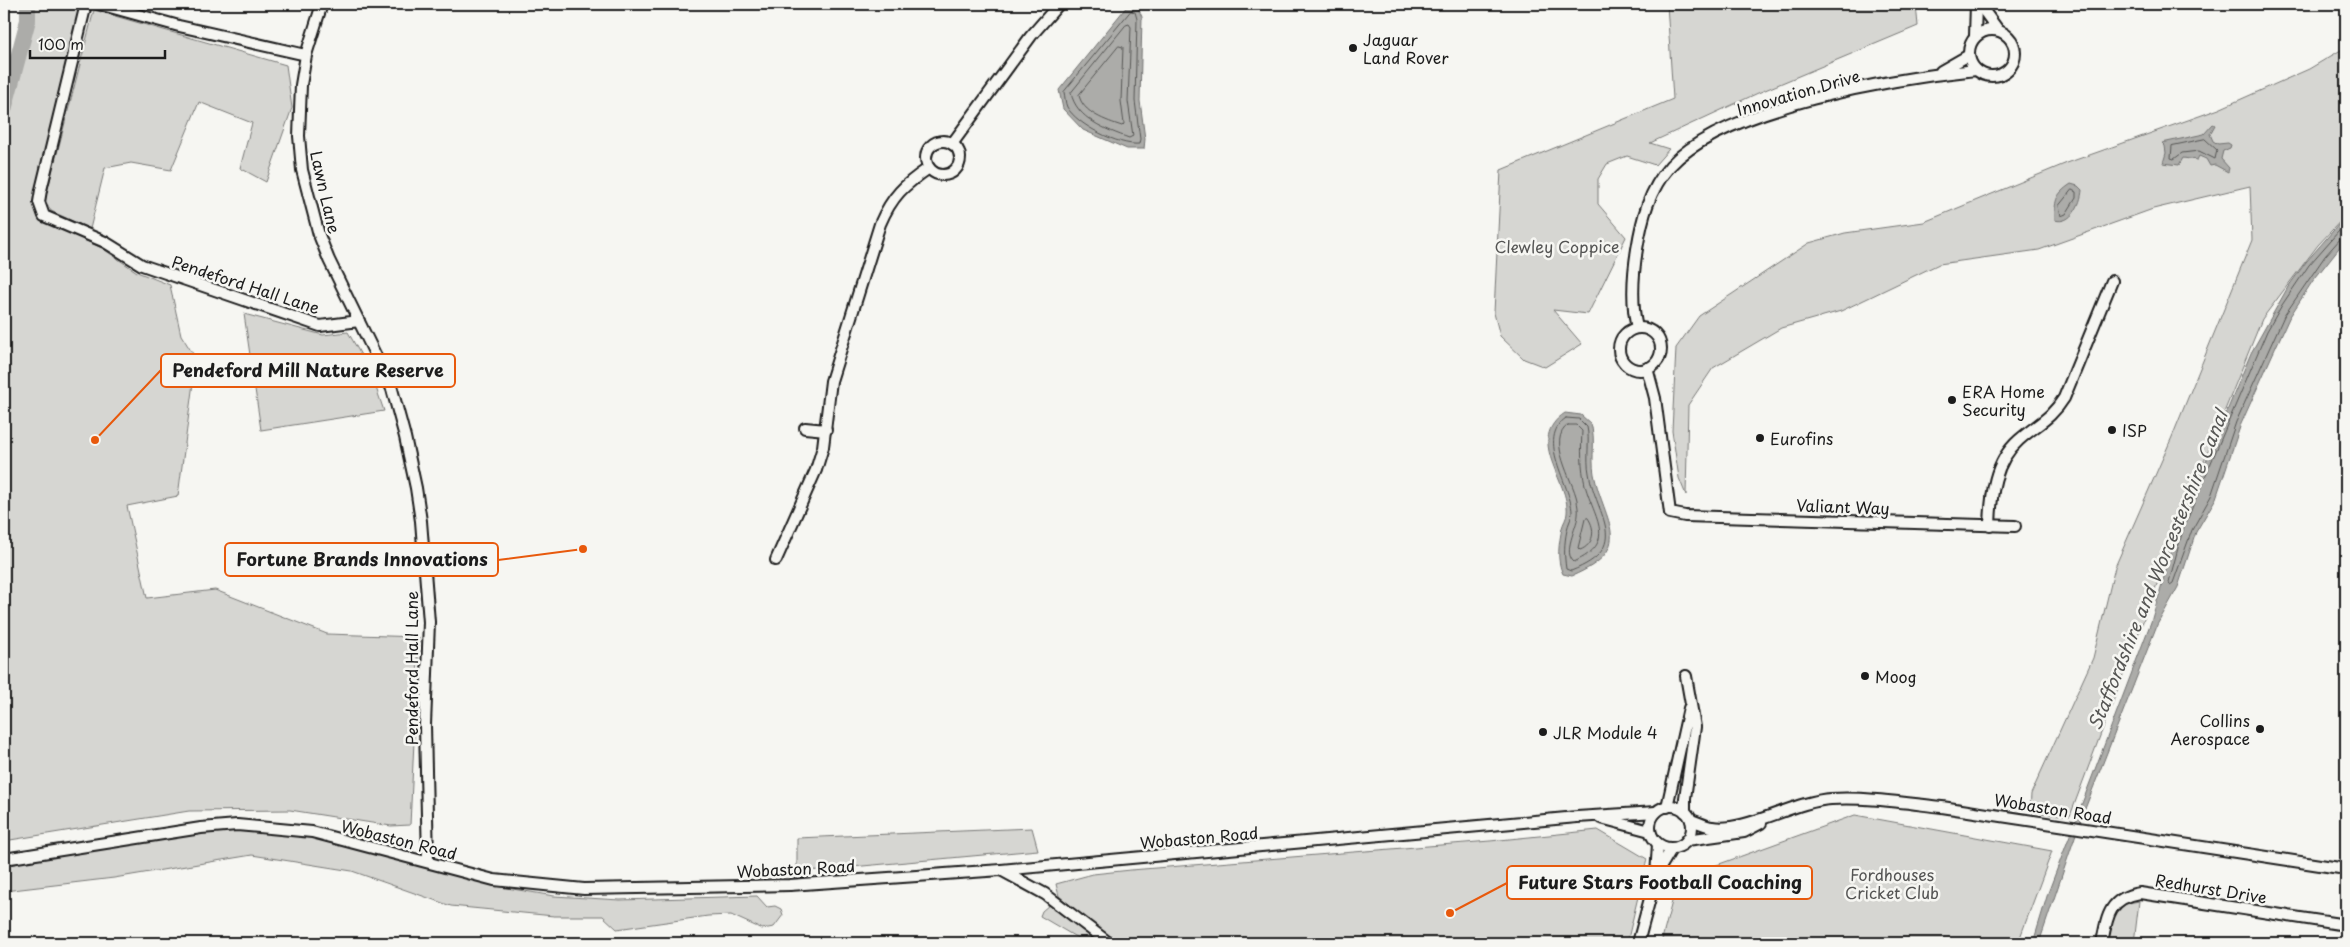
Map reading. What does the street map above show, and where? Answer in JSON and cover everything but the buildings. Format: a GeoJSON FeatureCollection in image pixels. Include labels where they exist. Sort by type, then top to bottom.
{"type":"FeatureCollection","features":[{"type":"Feature","properties":{"kind":"street","name":"Pendeford Hall Lane"},"geometry":{"type":"LineString","coordinates":[[86,4],[41,190],[39,202],[44,216],[105,242],[142,265],[320,326],[359,321],[392,389],[406,437],[421,521],[429,622],[425,725],[428,861]]}},
{"type":"Feature","properties":{"kind":"street"},"geometry":{"type":"LineString","coordinates":[[99,4],[179,26],[306,54]]}},
{"type":"Feature","properties":{"kind":"street","name":"Lawn Lane"},"geometry":{"type":"LineString","coordinates":[[322,4],[306,54],[299,136],[302,170],[319,234],[359,321]]}},
{"type":"Feature","properties":{"kind":"street"},"geometry":{"type":"LineString","coordinates":[[952,144],[1031,36],[1059,4]]}},
{"type":"Feature","properties":{"kind":"street"},"geometry":{"type":"LineString","coordinates":[[1978,4],[1998,30]]}},
{"type":"Feature","properties":{"kind":"street"},"geometry":{"type":"LineString","coordinates":[[1975,36],[1986,30],[1998,30],[2005,33],[2014,45],[2014,59],[2011,66],[2000,75],[1991,76],[1976,70],[1968,56],[1969,48],[1975,36],[1978,4]]}},
{"type":"Feature","properties":{"kind":"street","name":"Innovation Drive"},"geometry":{"type":"LineString","coordinates":[[1935,74],[1968,56]]}},
{"type":"Feature","properties":{"kind":"street","name":"Innovation Drive"},"geometry":{"type":"LineString","coordinates":[[1637,328],[1634,288],[1640,228],[1654,189],[1682,155],[1717,132],[1767,113],[1833,94],[1935,74],[1976,70]]}},
{"type":"Feature","properties":{"kind":"street"},"geometry":{"type":"LineString","coordinates":[[941,141],[952,144],[959,156],[955,169],[942,174],[934,172],[929,168],[926,155],[931,146],[941,141]]}},
{"type":"Feature","properties":{"kind":"street"},"geometry":{"type":"LineString","coordinates":[[776,560],[816,470],[826,430],[831,381],[880,224],[889,203],[900,190],[929,168]]}},
{"type":"Feature","properties":{"kind":"street"},"geometry":{"type":"LineString","coordinates":[[1990,526],[1991,500],[1999,466],[2009,450],[2051,416],[2064,398],[2112,281]]}},
{"type":"Feature","properties":{"kind":"street"},"geometry":{"type":"LineString","coordinates":[[1637,328],[1646,328],[1654,333],[1659,340],[1661,348],[1660,357],[1647,368],[1638,369],[1629,366],[1623,360],[1620,352],[1620,344],[1624,336],[1637,328]]}},
{"type":"Feature","properties":{"kind":"street","name":"Valiant Way"},"geometry":{"type":"LineString","coordinates":[[1647,368],[1655,398],[1670,513],[1685,516],[2015,526]]}},
{"type":"Feature","properties":{"kind":"street"},"geometry":{"type":"LineString","coordinates":[[805,428],[826,430]]}},
{"type":"Feature","properties":{"kind":"street"},"geometry":{"type":"LineString","coordinates":[[1658,844],[1672,848],[1680,846],[1687,840],[1692,830],[1684,798],[1695,726],[1686,676]]}},
{"type":"Feature","properties":{"kind":"street"},"geometry":{"type":"LineString","coordinates":[[1667,807],[1691,701]]}},
{"type":"Feature","properties":{"kind":"street","name":"Wobaston Road"},"geometry":{"type":"LineString","coordinates":[[1688,816],[1713,828],[1736,825],[1793,806],[1831,799],[1859,800],[1942,807],[2346,869]]}},
{"type":"Feature","properties":{"kind":"street","name":"Wobaston Road"},"geometry":{"type":"LineString","coordinates":[[1687,840],[1744,832],[1793,806]]}},
{"type":"Feature","properties":{"kind":"street"},"geometry":{"type":"LineString","coordinates":[[1638,943],[1656,876],[1658,844],[1650,831],[1651,821],[1656,812],[1667,807],[1676,807],[1688,816]]}},
{"type":"Feature","properties":{"kind":"street","name":"Wobaston Road"},"geometry":{"type":"LineString","coordinates":[[4,859],[201,828],[237,825],[312,832],[428,861],[494,880],[584,889],[790,885],[1001,870],[1656,812]]}},
{"type":"Feature","properties":{"kind":"street","name":"Wobaston Road"},"geometry":{"type":"LineString","coordinates":[[1596,816],[1650,831]]}},
{"type":"Feature","properties":{"kind":"street"},"geometry":{"type":"LineString","coordinates":[[1656,876],[1672,848]]}},
{"type":"Feature","properties":{"kind":"street","name":"Wobaston Road"},"geometry":{"type":"LineString","coordinates":[[2307,864],[2346,875]]}},
{"type":"Feature","properties":{"kind":"street"},"geometry":{"type":"LineString","coordinates":[[1001,870],[1045,894],[1109,943]]}},
{"type":"Feature","properties":{"kind":"street","name":"Redhurst Drive"},"geometry":{"type":"LineString","coordinates":[[2102,943],[2106,924],[2113,906],[2124,897],[2140,893],[2346,925]]}},
{"type":"Feature","properties":{"kind":"green space"},"geometry":{"type":"Polygon","coordinates":[[[28,4],[80,5],[35,193],[35,205],[41,220],[102,248],[137,272],[170,285],[181,335],[202,368],[193,383],[178,496],[127,506],[147,598],[215,590],[327,634],[419,637],[410,825],[391,826],[290,810],[189,811],[4,841],[4,110],[28,20],[28,4]]]}},
{"type":"Feature","properties":{"kind":"green space","name":"Clewley Coppice"},"geometry":{"type":"Polygon","coordinates":[[[1667,4],[1916,4],[1918,26],[1758,93],[1650,143],[1669,149],[1655,165],[1627,156],[1607,164],[1598,179],[1598,204],[1626,237],[1588,314],[1553,310],[1582,344],[1545,367],[1524,359],[1500,336],[1494,313],[1501,170],[1673,99],[1667,4]]]}},
{"type":"Feature","properties":{"kind":"green space"},"geometry":{"type":"Polygon","coordinates":[[[94,10],[286,65],[292,108],[266,182],[240,168],[252,123],[199,102],[171,170],[131,163],[105,168],[90,229],[51,211],[45,200],[94,10]]]}},
{"type":"Feature","properties":{"kind":"green space"},"geometry":{"type":"Polygon","coordinates":[[[2346,47],[2346,215],[2318,245],[2262,319],[2190,496],[2070,816],[2030,812],[2031,794],[2093,658],[2115,567],[2172,437],[2252,240],[2250,186],[2153,209],[2039,250],[1939,264],[1841,311],[1781,328],[1713,368],[1688,405],[1686,495],[1679,478],[1672,431],[1676,348],[1699,316],[1809,243],[1845,233],[1924,222],[2067,163],[2219,109],[2309,69],[2346,47]]]}},
{"type":"Feature","properties":{"kind":"green space"},"geometry":{"type":"Polygon","coordinates":[[[244,314],[323,335],[348,332],[371,373],[384,411],[261,430],[244,314]]]}},
{"type":"Feature","properties":{"kind":"green space","name":"Fordhouses Cricket Club"},"geometry":{"type":"Polygon","coordinates":[[[1855,815],[2052,851],[2018,943],[1661,943],[1678,879],[1855,815]]]}},
{"type":"Feature","properties":{"kind":"green space"},"geometry":{"type":"Polygon","coordinates":[[[1032,828],[1038,850],[797,872],[797,838],[1032,828]]]}},
{"type":"Feature","properties":{"kind":"green space"},"geometry":{"type":"Polygon","coordinates":[[[239,829],[311,837],[495,886],[554,896],[620,900],[757,896],[767,907],[775,906],[781,909],[783,915],[774,927],[762,929],[731,915],[708,916],[617,929],[603,916],[554,916],[451,906],[352,871],[252,855],[114,878],[4,891],[4,865],[204,832],[239,829]]]}},
{"type":"Feature","properties":{"kind":"green space"},"geometry":{"type":"Polygon","coordinates":[[[1598,830],[1647,859],[1627,943],[1121,943],[1114,942],[1059,896],[1056,884],[1093,874],[1131,870],[1490,841],[1598,830]]]}},
{"type":"Feature","properties":{"kind":"green space"},"geometry":{"type":"Polygon","coordinates":[[[2139,901],[2134,943],[2107,943],[2114,916],[2123,904],[2139,901]]]}},
{"type":"Feature","properties":{"kind":"green space"},"geometry":{"type":"Polygon","coordinates":[[[1049,905],[1099,943],[1086,943],[1040,916],[1042,911],[1049,905]]]}},
{"type":"Feature","properties":{"kind":"water"},"geometry":{"type":"Polygon","coordinates":[[[1128,5],[1138,8],[1142,17],[1140,101],[1145,139],[1144,149],[1127,149],[1083,130],[1063,109],[1059,90],[1128,5]]]}},
{"type":"Feature","properties":{"kind":"water"},"geometry":{"type":"Polygon","coordinates":[[[2213,124],[2215,125],[2210,134],[2213,141],[2218,144],[2228,143],[2231,145],[2230,148],[2223,151],[2221,159],[2229,168],[2228,172],[2215,165],[2210,166],[2206,159],[2199,156],[2197,160],[2183,158],[2179,165],[2163,163],[2166,153],[2165,146],[2162,143],[2204,134],[2213,124]]]}},
{"type":"Feature","properties":{"kind":"water"},"geometry":{"type":"Polygon","coordinates":[[[2071,184],[2078,186],[2082,190],[2080,201],[2070,216],[2061,221],[2055,220],[2058,195],[2071,184]]]}},
{"type":"Feature","properties":{"kind":"water"},"geometry":{"type":"Polygon","coordinates":[[[2346,216],[2346,239],[2312,282],[2289,318],[2241,424],[2216,498],[2196,532],[2178,587],[2157,625],[2081,819],[2039,943],[2033,943],[2048,893],[2151,622],[2177,532],[2251,353],[2288,287],[2306,262],[2346,216]]]}},
{"type":"Feature","properties":{"kind":"water"},"geometry":{"type":"Polygon","coordinates":[[[1565,413],[1581,415],[1591,424],[1594,474],[1609,520],[1611,533],[1610,544],[1604,555],[1592,566],[1572,576],[1563,574],[1559,563],[1560,540],[1567,515],[1566,501],[1548,448],[1548,436],[1553,424],[1565,413]]]}},
{"type":"Feature","properties":{"kind":"waterway"},"geometry":{"type":"LineString","coordinates":[[4,110],[28,20],[28,4]]}},
{"type":"Feature","properties":{"kind":"place","name":"Jaguar Land Rover"},"geometry":{"type":"Point","coordinates":[1353,48]}},
{"type":"Feature","properties":{"kind":"place","name":"ERA Home Security"},"geometry":{"type":"Point","coordinates":[1952,400]}},
{"type":"Feature","properties":{"kind":"place","name":"ISP"},"geometry":{"type":"Point","coordinates":[2112,430]}},
{"type":"Feature","properties":{"kind":"place","name":"Eurofins"},"geometry":{"type":"Point","coordinates":[1760,438]}},
{"type":"Feature","properties":{"kind":"place","name":"Pendeford Mill Nature Reserve"},"geometry":{"type":"Point","coordinates":[95,440]}},
{"type":"Feature","properties":{"kind":"place","name":"Fortune Brands Innovations"},"geometry":{"type":"Point","coordinates":[583,549]}},
{"type":"Feature","properties":{"kind":"place","name":"Moog"},"geometry":{"type":"Point","coordinates":[1865,676]}},
{"type":"Feature","properties":{"kind":"place","name":"Collins Aerospace"},"geometry":{"type":"Point","coordinates":[2260,729]}},
{"type":"Feature","properties":{"kind":"place","name":"JLR Module 4"},"geometry":{"type":"Point","coordinates":[1543,732]}},
{"type":"Feature","properties":{"kind":"place","name":"Future Stars Football Coaching"},"geometry":{"type":"Point","coordinates":[1450,913]}},
{"type":"Feature","properties":{"kind":"water label","name":"Staffordshire and Worcestershire Canal"},"geometry":{"type":"Point","coordinates":[2157,570]}}]}
